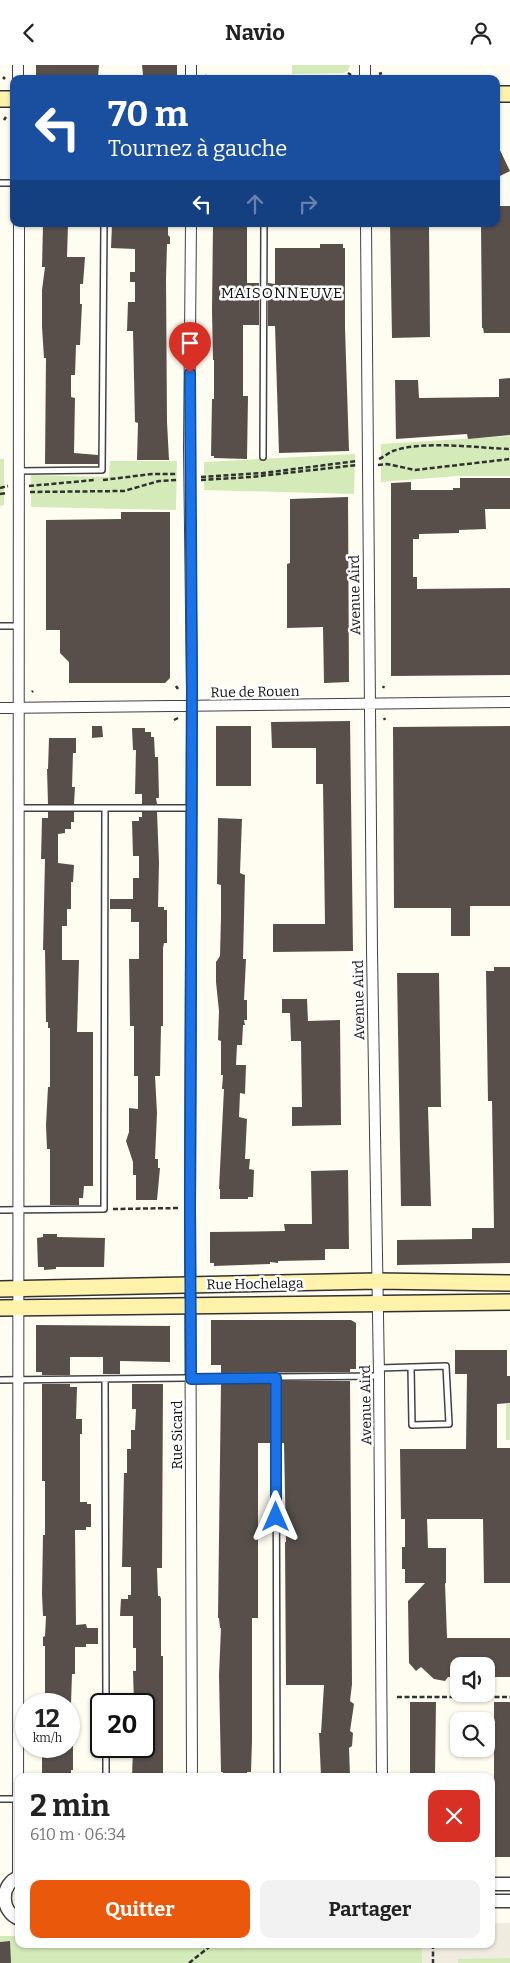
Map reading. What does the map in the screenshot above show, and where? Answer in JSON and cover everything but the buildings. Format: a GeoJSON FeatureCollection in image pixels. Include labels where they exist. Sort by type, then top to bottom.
{"type":"FeatureCollection","features":[{"type":"Feature","properties":{"kind":"main road","name":"Rue Hochelaga"},"geometry":{"type":"LineString","coordinates":[[0,1289],[378,1281],[510,1283]]}},
{"type":"Feature","properties":{"kind":"main road","name":"Rue Hochelaga"},"geometry":{"type":"LineString","coordinates":[[0,1309],[510,1302]]}},
{"type":"Feature","properties":{"kind":"street"},"geometry":{"type":"LineString","coordinates":[[18,1773],[19,227]]}},
{"type":"Feature","properties":{"kind":"street","name":"Rue Sicard"},"geometry":{"type":"LineString","coordinates":[[191,227],[189,448],[192,1773]]}},
{"type":"Feature","properties":{"kind":"street","name":"Avenue Aird"},"geometry":{"type":"LineString","coordinates":[[366,227],[382,1773]]}},
{"type":"Feature","properties":{"kind":"street","name":"Rue de Rouen"},"geometry":{"type":"LineString","coordinates":[[0,708],[510,702]]}},
{"type":"Feature","properties":{"kind":"street"},"geometry":{"type":"LineString","coordinates":[[15,1879],[2,1886],[0,1898],[3,1911],[15,1917]]}},
{"type":"Feature","properties":{"kind":"street"},"geometry":{"type":"LineString","coordinates":[[495,1884],[510,1884]]}},
{"type":"Feature","properties":{"kind":"street"},"geometry":{"type":"LineString","coordinates":[[495,1901],[510,1901]]}},
{"type":"Feature","properties":{"kind":"lane"},"geometry":{"type":"LineString","coordinates":[[19,471],[102,470],[104,227]]}},
{"type":"Feature","properties":{"kind":"lane"},"geometry":{"type":"LineString","coordinates":[[262,457],[264,227]]}},
{"type":"Feature","properties":{"kind":"lane"},"geometry":{"type":"LineString","coordinates":[[0,626],[19,626]]}},
{"type":"Feature","properties":{"kind":"lane"},"geometry":{"type":"LineString","coordinates":[[19,808],[191,807]]}},
{"type":"Feature","properties":{"kind":"lane"},"geometry":{"type":"LineString","coordinates":[[0,1210],[104,1209],[104,808]]}},
{"type":"Feature","properties":{"kind":"lane"},"geometry":{"type":"LineString","coordinates":[[0,1381],[276,1378],[379,1372],[411,1367],[446,1366],[449,1424],[412,1425],[411,1367]]}},
{"type":"Feature","properties":{"kind":"lane"},"geometry":{"type":"LineString","coordinates":[[276,1378],[277,1773]]}},
{"type":"Feature","properties":{"kind":"lane"},"geometry":{"type":"LineString","coordinates":[[105,1379],[106,1693]]}},
{"type":"Feature","properties":{"kind":"lane"},"geometry":{"type":"LineString","coordinates":[[106,1758],[106,1773]]}},
{"type":"Feature","properties":{"kind":"lane"},"geometry":{"type":"LineString","coordinates":[[0,1799],[15,1799]]}},
{"type":"Feature","properties":{"kind":"path"},"geometry":{"type":"LineString","coordinates":[[510,449],[426,447],[392,452],[373,463],[415,470],[510,459]]}},
{"type":"Feature","properties":{"kind":"path"},"geometry":{"type":"LineString","coordinates":[[195,479],[362,463]]}},
{"type":"Feature","properties":{"kind":"path"},"geometry":{"type":"LineString","coordinates":[[23,492],[124,491],[159,481],[183,480]]}},
{"type":"Feature","properties":{"kind":"path"},"geometry":{"type":"LineString","coordinates":[[174,720],[178,718]]}},
{"type":"Feature","properties":{"kind":"path"},"geometry":{"type":"LineString","coordinates":[[104,1209],[190,1208]]}},
{"type":"Feature","properties":{"kind":"path"},"geometry":{"type":"LineString","coordinates":[[397,1697],[510,1697]]}},
{"type":"Feature","properties":{"kind":"path"},"geometry":{"type":"LineString","coordinates":[[189,1963],[208,1948]]}},
{"type":"Feature","properties":{"kind":"path"},"geometry":{"type":"LineString","coordinates":[[433,1948],[433,1963]]}},
{"type":"Feature","properties":{"kind":"green space"},"geometry":{"type":"Polygon","coordinates":[[[292,65],[350,65],[348,71],[343,73],[292,74],[292,65]]]}},
{"type":"Feature","properties":{"kind":"green space"},"geometry":{"type":"Polygon","coordinates":[[[510,436],[510,476],[457,476],[381,482],[381,444],[510,436]]]}},
{"type":"Feature","properties":{"kind":"green space"},"geometry":{"type":"Polygon","coordinates":[[[355,454],[354,494],[204,490],[204,462],[355,454]]]}},
{"type":"Feature","properties":{"kind":"green space"},"geometry":{"type":"Polygon","coordinates":[[[0,459],[4,459],[4,505],[0,506],[0,459]]]}},
{"type":"Feature","properties":{"kind":"green space"},"geometry":{"type":"Polygon","coordinates":[[[110,461],[177,461],[176,510],[31,507],[31,475],[109,477],[110,461]]]}},
{"type":"Feature","properties":{"kind":"green space"},"geometry":{"type":"Polygon","coordinates":[[[506,1404],[510,1404],[510,1440],[506,1440],[506,1404]]]}},
{"type":"Feature","properties":{"kind":"green space"},"geometry":{"type":"Polygon","coordinates":[[[510,1933],[510,1963],[0,1963],[0,1936],[15,1936],[15,1948],[495,1948],[495,1942],[510,1933]]]}},
{"type":"Feature","properties":{"kind":"shaded area"},"geometry":{"type":"Polygon","coordinates":[[[495,1923],[510,1923],[510,1958],[458,1959],[458,1963],[422,1963],[422,1948],[495,1948],[495,1923]]]}},
{"type":"Feature","properties":{"kind":"district","name":"MAISONNEUVE"},"geometry":{"type":"Point","coordinates":[282,293]}},
{"type":"Feature","properties":{"kind":"route"},"geometry":{"type":"LineString","coordinates":[[190,373],[192,690],[191,1379],[276,1378],[276,1517]]}}]}
